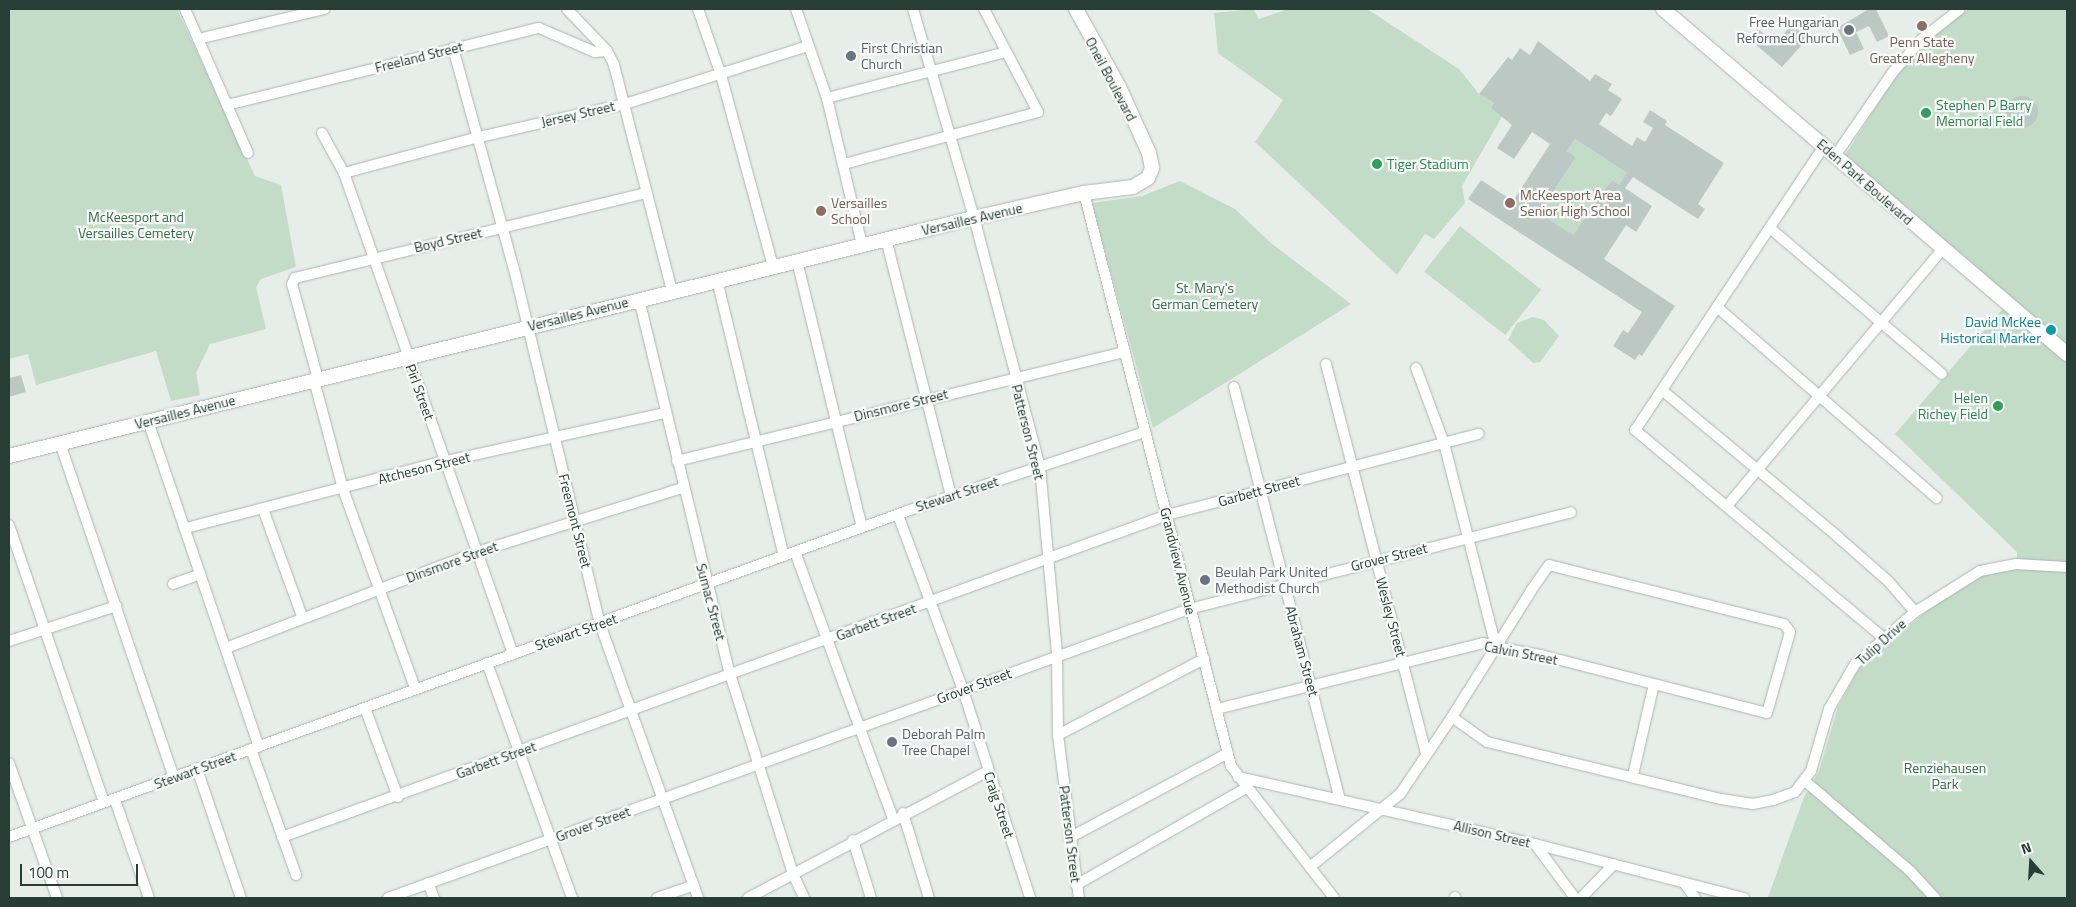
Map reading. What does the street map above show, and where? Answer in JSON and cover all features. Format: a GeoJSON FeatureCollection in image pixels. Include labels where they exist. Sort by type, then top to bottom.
{"type":"FeatureCollection","features":[{"type":"Feature","properties":{"kind":"street"},"geometry":{"type":"LineString","coordinates":[[185,9],[248,153]]}},
{"type":"Feature","properties":{"kind":"street"},"geometry":{"type":"LineString","coordinates":[[198,39],[324,9]]}},
{"type":"Feature","properties":{"kind":"street"},"geometry":{"type":"LineString","coordinates":[[568,9],[608,51],[625,104],[672,291]]}},
{"type":"Feature","properties":{"kind":"street"},"geometry":{"type":"LineString","coordinates":[[698,9],[721,75],[773,266]]}},
{"type":"Feature","properties":{"kind":"street"},"geometry":{"type":"LineString","coordinates":[[796,9],[827,98],[862,245]]}},
{"type":"Feature","properties":{"kind":"street","name":"Patterson Street"},"geometry":{"type":"LineString","coordinates":[[912,9],[932,69],[1014,378],[1040,467],[1050,560],[1057,655],[1058,735],[1069,838],[1079,898]]}},
{"type":"Feature","properties":{"kind":"street"},"geometry":{"type":"LineString","coordinates":[[844,164],[951,137],[1038,112],[984,9]]}},
{"type":"Feature","properties":{"kind":"street","name":"Oneil Boulevard"},"geometry":{"type":"LineString","coordinates":[[1076,9],[1119,87],[1149,153],[1152,168],[1148,178]]}},
{"type":"Feature","properties":{"kind":"street","name":"Eden Park Boulevard"},"geometry":{"type":"LineString","coordinates":[[1663,9],[2067,354]]}},
{"type":"Feature","properties":{"kind":"street"},"geometry":{"type":"LineString","coordinates":[[1835,156],[1893,72],[1922,39],[1960,9]]}},
{"type":"Feature","properties":{"kind":"street","name":"Freeland Street"},"geometry":{"type":"LineString","coordinates":[[227,105],[539,28],[595,52],[608,51]]}},
{"type":"Feature","properties":{"kind":"street","name":"Jersey Street"},"geometry":{"type":"LineString","coordinates":[[344,173],[475,138],[625,104],[808,46]]}},
{"type":"Feature","properties":{"kind":"street","name":"Freemont Street"},"geometry":{"type":"LineString","coordinates":[[453,48],[475,138],[503,227],[600,624],[698,898]]}},
{"type":"Feature","properties":{"kind":"street"},"geometry":{"type":"LineString","coordinates":[[827,98],[932,69],[1006,52]]}},
{"type":"Feature","properties":{"kind":"street","name":"Pirl Street"},"geometry":{"type":"LineString","coordinates":[[322,133],[344,173],[513,654]]}},
{"type":"Feature","properties":{"kind":"street"},"geometry":{"type":"LineString","coordinates":[[1824,146],[1771,229],[1717,306],[1663,391],[1635,430],[1884,638]]}},
{"type":"Feature","properties":{"kind":"street","name":"Versailles Avenue"},"geometry":{"type":"LineString","coordinates":[[9,456],[797,260],[1084,192],[1133,187],[1148,178]]}},
{"type":"Feature","properties":{"kind":"street","name":"Grandview Avenue"},"geometry":{"type":"LineString","coordinates":[[1084,192],[1167,515],[1189,609],[1228,753],[1238,777],[1310,867],[1332,898]]}},
{"type":"Feature","properties":{"kind":"street","name":"Boyd Street"},"geometry":{"type":"LineString","coordinates":[[415,688],[343,489],[292,284],[295,278],[646,193]]}},
{"type":"Feature","properties":{"kind":"street"},"geometry":{"type":"LineString","coordinates":[[1771,229],[1883,322],[1942,374]]}},
{"type":"Feature","properties":{"kind":"street"},"geometry":{"type":"LineString","coordinates":[[886,239],[952,496]]}},
{"type":"Feature","properties":{"kind":"street"},"geometry":{"type":"LineString","coordinates":[[1727,506],[1822,397],[1943,249]]}},
{"type":"Feature","properties":{"kind":"street"},"geometry":{"type":"LineString","coordinates":[[797,260],[862,527]]}},
{"type":"Feature","properties":{"kind":"street"},"geometry":{"type":"LineString","coordinates":[[717,280],[784,556]]}},
{"type":"Feature","properties":{"kind":"street","name":"Sumac Street"},"geometry":{"type":"LineString","coordinates":[[639,299],[706,587],[730,674],[793,874],[804,898]]}},
{"type":"Feature","properties":{"kind":"street"},"geometry":{"type":"LineString","coordinates":[[1717,306],[1937,498]]}},
{"type":"Feature","properties":{"kind":"street","name":"Dinsmore Street"},"geometry":{"type":"LineString","coordinates":[[676,461],[1125,352]]}},
{"type":"Feature","properties":{"kind":"street","name":"Wesley Street"},"geometry":{"type":"LineString","coordinates":[[1326,364],[1426,753]]}},
{"type":"Feature","properties":{"kind":"street"},"geometry":{"type":"LineString","coordinates":[[1310,867],[1400,794],[1496,647],[1444,443],[1416,368]]}},
{"type":"Feature","properties":{"kind":"street","name":"Abraham Street"},"geometry":{"type":"LineString","coordinates":[[1234,387],[1340,799]]}},
{"type":"Feature","properties":{"kind":"street"},"geometry":{"type":"LineString","coordinates":[[1663,391],[1759,468],[1888,581],[1915,612]]}},
{"type":"Feature","properties":{"kind":"street","name":"Atcheson Street"},"geometry":{"type":"LineString","coordinates":[[186,528],[446,462],[664,413]]}},
{"type":"Feature","properties":{"kind":"street"},"geometry":{"type":"LineString","coordinates":[[148,421],[226,648],[282,837],[296,875]]}},
{"type":"Feature","properties":{"kind":"street","name":"Stewart Street"},"geometry":{"type":"LineString","coordinates":[[9,837],[104,802],[115,800],[415,688],[706,587],[898,514],[1146,432]]}},
{"type":"Feature","properties":{"kind":"street","name":"Garbett Street"},"geometry":{"type":"LineString","coordinates":[[282,837],[398,797],[730,674],[1050,560],[1167,515],[1479,434]]}},
{"type":"Feature","properties":{"kind":"street"},"geometry":{"type":"LineString","coordinates":[[60,443],[174,778]]}},
{"type":"Feature","properties":{"kind":"street","name":"Dinsmore Street"},"geometry":{"type":"LineString","coordinates":[[226,648],[302,616],[477,552],[682,488]]}},
{"type":"Feature","properties":{"kind":"street"},"geometry":{"type":"LineString","coordinates":[[263,509],[302,616]]}},
{"type":"Feature","properties":{"kind":"street","name":"Grover Street"},"geometry":{"type":"LineString","coordinates":[[388,898],[1057,655],[1189,609],[1571,512]]}},
{"type":"Feature","properties":{"kind":"street","name":"Craig Street"},"geometry":{"type":"LineString","coordinates":[[898,514],[929,603],[963,690],[1030,898]]}},
{"type":"Feature","properties":{"kind":"street"},"geometry":{"type":"LineString","coordinates":[[9,525],[104,802]]}},
{"type":"Feature","properties":{"kind":"street"},"geometry":{"type":"LineString","coordinates":[[795,552],[893,820]]}},
{"type":"Feature","properties":{"kind":"street","name":"Tulip Drive"},"geometry":{"type":"LineString","coordinates":[[1805,781],[1839,687],[1855,664],[1915,612],[1980,571],[2016,564],[2067,567]]}},
{"type":"Feature","properties":{"kind":"street","name":"Calvin Street"},"geometry":{"type":"LineString","coordinates":[[1217,709],[1404,664],[1482,643],[1496,647],[1654,684],[1767,713],[1788,647],[1790,632],[1784,624],[1548,565],[1496,647]]}},
{"type":"Feature","properties":{"kind":"street"},"geometry":{"type":"LineString","coordinates":[[173,584],[200,574]]}},
{"type":"Feature","properties":{"kind":"street"},"geometry":{"type":"LineString","coordinates":[[9,642],[116,606]]}},
{"type":"Feature","properties":{"kind":"street"},"geometry":{"type":"LineString","coordinates":[[1058,735],[1204,659]]}},
{"type":"Feature","properties":{"kind":"street"},"geometry":{"type":"LineString","coordinates":[[487,663],[572,898]]}},
{"type":"Feature","properties":{"kind":"street"},"geometry":{"type":"LineString","coordinates":[[1633,775],[1654,684]]}},
{"type":"Feature","properties":{"kind":"street"},"geometry":{"type":"LineString","coordinates":[[365,708],[398,797]]}},
{"type":"Feature","properties":{"kind":"street"},"geometry":{"type":"LineString","coordinates":[[1452,717],[1487,742],[1753,804],[1786,796],[1805,781],[1910,871],[1935,898]]}},
{"type":"Feature","properties":{"kind":"street"},"geometry":{"type":"LineString","coordinates":[[1069,838],[1228,753]]}},
{"type":"Feature","properties":{"kind":"street"},"geometry":{"type":"LineString","coordinates":[[9,763],[30,829],[57,898]]}},
{"type":"Feature","properties":{"kind":"street"},"geometry":{"type":"LineString","coordinates":[[197,769],[242,898]]}},
{"type":"Feature","properties":{"kind":"street"},"geometry":{"type":"LineString","coordinates":[[748,898],[903,813],[988,771]]}},
{"type":"Feature","properties":{"kind":"street","name":"Allison Street"},"geometry":{"type":"LineString","coordinates":[[1238,777],[1383,808],[1535,844],[1744,898]]}},
{"type":"Feature","properties":{"kind":"street"},"geometry":{"type":"LineString","coordinates":[[1076,885],[1246,788]]}},
{"type":"Feature","properties":{"kind":"street"},"geometry":{"type":"LineString","coordinates":[[115,800],[149,898]]}},
{"type":"Feature","properties":{"kind":"street"},"geometry":{"type":"LineString","coordinates":[[903,813],[929,898]]}},
{"type":"Feature","properties":{"kind":"street"},"geometry":{"type":"LineString","coordinates":[[853,840],[871,898]]}},
{"type":"Feature","properties":{"kind":"street"},"geometry":{"type":"LineString","coordinates":[[1535,844],[1575,898]]}},
{"type":"Feature","properties":{"kind":"street"},"geometry":{"type":"LineString","coordinates":[[1580,898],[1614,864]]}},
{"type":"Feature","properties":{"kind":"street"},"geometry":{"type":"LineString","coordinates":[[428,883],[434,898]]}},
{"type":"Feature","properties":{"kind":"street"},"geometry":{"type":"LineString","coordinates":[[1685,884],[1695,898]]}},
{"type":"Feature","properties":{"kind":"street"},"geometry":{"type":"LineString","coordinates":[[657,898],[694,885]]}},
{"type":"Feature","properties":{"kind":"green space","name":"McKeesport and Versailles Cemetery"},"geometry":{"type":"Polygon","coordinates":[[[9,9],[177,9],[255,176],[281,185],[296,267],[261,279],[256,287],[266,329],[210,344],[196,373],[200,395],[171,401],[156,351],[36,385],[28,354],[9,359],[9,9]]]}},
{"type":"Feature","properties":{"kind":"green space","name":"Tiger Stadium"},"geometry":{"type":"Polygon","coordinates":[[[1253,9],[1259,19],[1288,9],[1367,9],[1459,69],[1479,94],[1494,103],[1491,108],[1503,115],[1462,186],[1465,203],[1434,239],[1425,234],[1397,275],[1255,142],[1283,100],[1218,53],[1214,13],[1253,9]]]}},
{"type":"Feature","properties":{"kind":"green space","name":"Renziehausen Park"},"geometry":{"type":"Polygon","coordinates":[[[1969,9],[2067,9],[2067,898],[1768,897],[1804,797],[1819,771],[1838,707],[1859,668],[1949,592],[1982,575],[2017,569],[2017,552],[1895,434],[2012,298],[1845,155],[1894,79],[1925,42],[1969,9]]]}},
{"type":"Feature","properties":{"kind":"green space"},"geometry":{"type":"Polygon","coordinates":[[[1575,139],[1627,173],[1619,185],[1612,180],[1583,224],[1587,235],[1577,229],[1573,235],[1539,213],[1576,157],[1567,151],[1575,139]]]}},
{"type":"Feature","properties":{"kind":"green space","name":"St. Mary's German Cemetery"},"geometry":{"type":"Polygon","coordinates":[[[1180,181],[1235,209],[1271,243],[1351,304],[1153,428],[1092,203],[1142,196],[1180,181]]]}},
{"type":"Feature","properties":{"kind":"green space"},"geometry":{"type":"Polygon","coordinates":[[[1460,226],[1541,289],[1505,335],[1424,272],[1460,226]]]}},
{"type":"Feature","properties":{"kind":"green space"},"geometry":{"type":"Polygon","coordinates":[[[1533,317],[1544,320],[1559,336],[1540,362],[1533,363],[1508,340],[1517,323],[1533,317]]]}},
{"type":"Feature","properties":{"kind":"building","name":"Free Hungarian Reformed Church"},"geometry":{"type":"Polygon","coordinates":[[[1869,9],[1876,9],[1889,36],[1877,42],[1869,26],[1856,32],[1864,49],[1850,55],[1837,28],[1869,9]]]}},
{"type":"Feature","properties":{"kind":"building"},"geometry":{"type":"Polygon","coordinates":[[[1791,24],[1808,38],[1782,67],[1749,39],[1758,29],[1777,44],[1791,24]]]}},
{"type":"Feature","properties":{"kind":"building","name":"McKeesport Area Senior High School"},"geometry":{"type":"Polygon","coordinates":[[[1538,41],[1590,81],[1595,74],[1612,84],[1608,90],[1622,99],[1611,116],[1606,113],[1599,124],[1632,146],[1637,137],[1645,142],[1653,128],[1643,122],[1650,110],[1667,121],[1665,125],[1724,163],[1698,204],[1705,209],[1698,219],[1633,177],[1625,188],[1652,206],[1636,232],[1626,225],[1604,259],[1675,306],[1642,356],[1639,354],[1635,360],[1613,346],[1623,330],[1628,333],[1642,312],[1468,199],[1481,180],[1513,201],[1550,144],[1532,132],[1514,159],[1497,148],[1512,125],[1491,108],[1494,103],[1479,94],[1508,57],[1512,60],[1520,48],[1530,55],[1538,41]],[[1575,139],[1567,151],[1576,157],[1539,213],[1573,235],[1612,180],[1619,185],[1627,173],[1575,139]]]}},
{"type":"Feature","properties":{"kind":"building"},"geometry":{"type":"Polygon","coordinates":[[[2022,96],[2033,101],[2038,112],[2033,123],[2022,128],[2011,123],[2006,112],[2011,101],[2022,96]]]}},
{"type":"Feature","properties":{"kind":"building"},"geometry":{"type":"Polygon","coordinates":[[[21,375],[26,392],[9,397],[9,378],[21,375]]]}},
{"type":"Feature","properties":{"kind":"place","name":"Penn State Greater Allegheny"},"geometry":{"type":"Point","coordinates":[1922,26]}},
{"type":"Feature","properties":{"kind":"place","name":"Free Hungarian Reformed Church"},"geometry":{"type":"Point","coordinates":[1849,30]}},
{"type":"Feature","properties":{"kind":"place","name":"First Christian Church"},"geometry":{"type":"Point","coordinates":[851,56]}},
{"type":"Feature","properties":{"kind":"place","name":"Stephen P Barry Memorial Field"},"geometry":{"type":"Point","coordinates":[1926,113]}},
{"type":"Feature","properties":{"kind":"place","name":"Tiger Stadium"},"geometry":{"type":"Point","coordinates":[1377,164]}},
{"type":"Feature","properties":{"kind":"place","name":"McKeesport Area Senior High School"},"geometry":{"type":"Point","coordinates":[1510,203]}},
{"type":"Feature","properties":{"kind":"place","name":"Versailles School"},"geometry":{"type":"Point","coordinates":[821,211]}},
{"type":"Feature","properties":{"kind":"place","name":"David McKee Historical Marker"},"geometry":{"type":"Point","coordinates":[2051,330]}},
{"type":"Feature","properties":{"kind":"place","name":"Helen Richey Field"},"geometry":{"type":"Point","coordinates":[1998,406]}},
{"type":"Feature","properties":{"kind":"place","name":"Beulah Park United Methodist Church"},"geometry":{"type":"Point","coordinates":[1205,580]}},
{"type":"Feature","properties":{"kind":"place","name":"Deborah Palm Tree Chapel"},"geometry":{"type":"Point","coordinates":[892,742]}}]}
